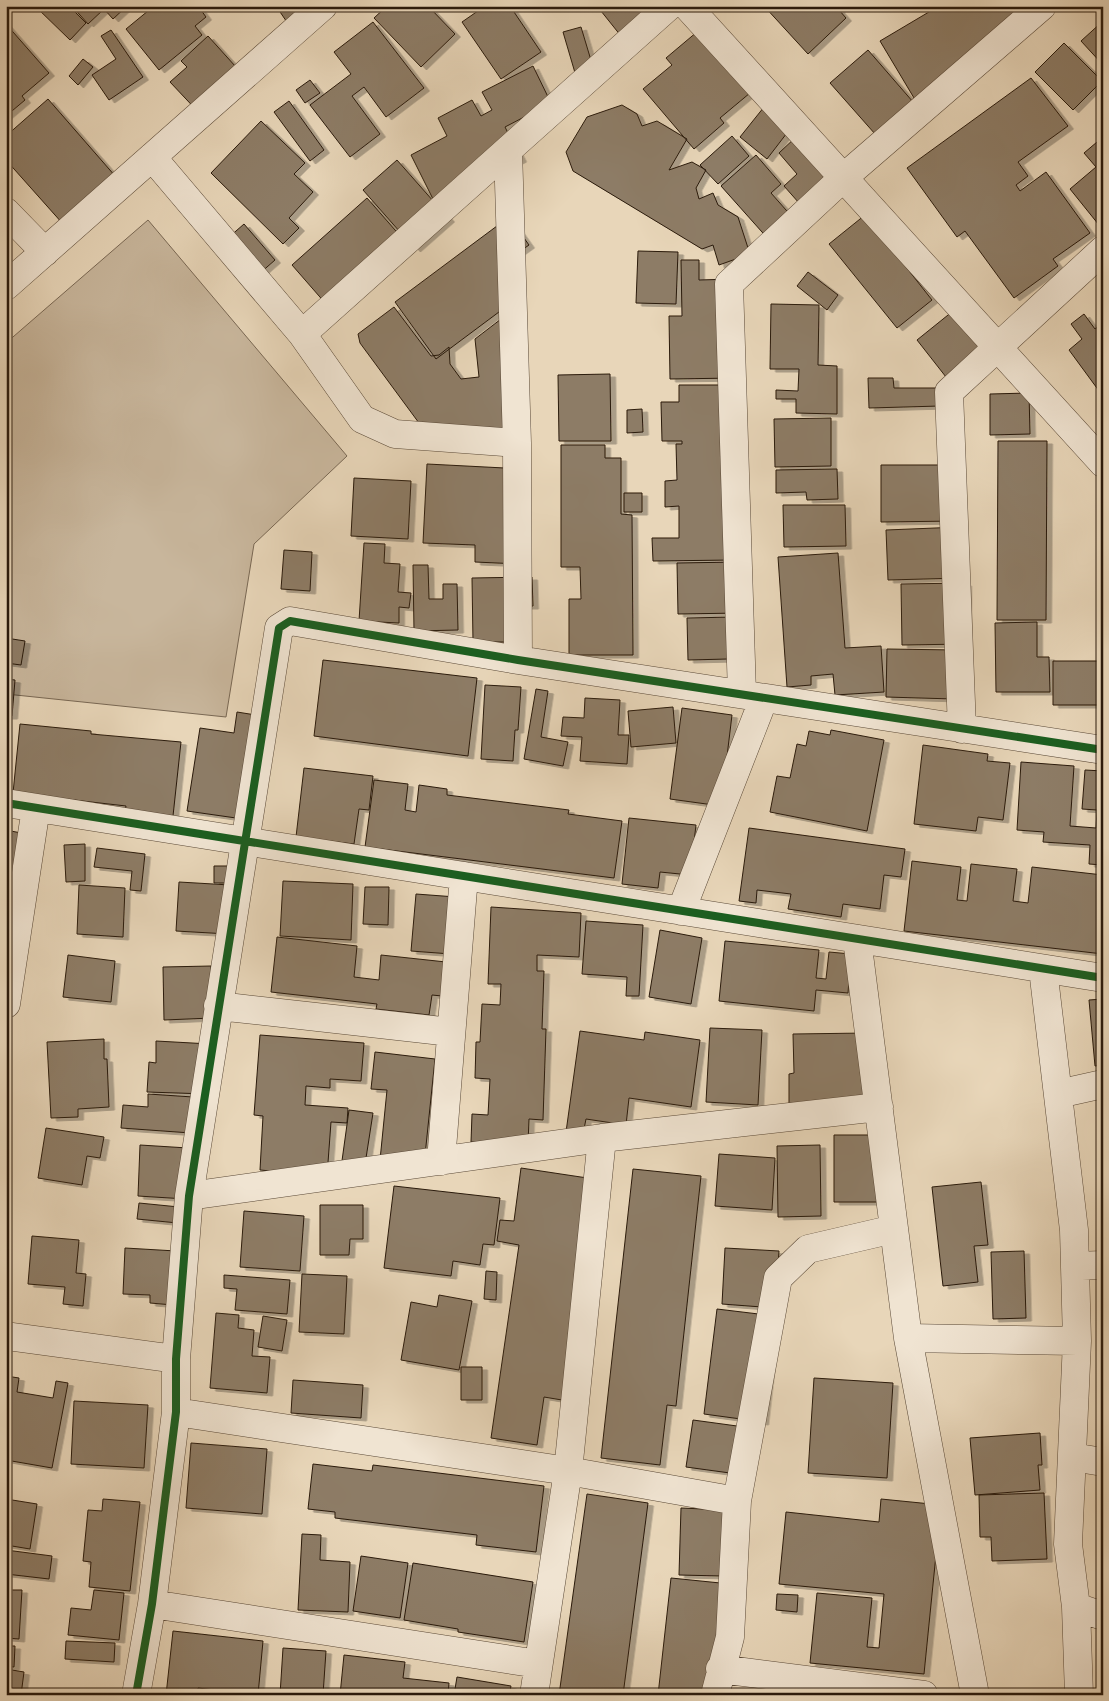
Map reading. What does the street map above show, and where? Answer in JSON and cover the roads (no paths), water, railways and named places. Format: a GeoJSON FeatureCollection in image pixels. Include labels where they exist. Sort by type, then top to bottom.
{"type":"FeatureCollection","features":[{"type":"Feature","properties":{"kind":"street"},"geometry":{"type":"LineString","coordinates":[[6,286],[323,6]]}},
{"type":"Feature","properties":{"kind":"street"},"geometry":{"type":"LineString","coordinates":[[302,334],[669,6]]}},
{"type":"Feature","properties":{"kind":"street"},"geometry":{"type":"LineString","coordinates":[[687,6],[1103,463]]}},
{"type":"Feature","properties":{"kind":"street"},"geometry":{"type":"LineString","coordinates":[[681,911],[753,696],[729,284],[843,178],[1042,6]]}},
{"type":"Feature","properties":{"kind":"street"},"geometry":{"type":"LineString","coordinates":[[508,150],[517,443],[518,660]]}},
{"type":"Feature","properties":{"kind":"street"},"geometry":{"type":"LineString","coordinates":[[152,157],[302,334],[362,419],[395,434],[517,443]]}},
{"type":"Feature","properties":{"kind":"street"},"geometry":{"type":"LineString","coordinates":[[6,212],[45,252]]}},
{"type":"Feature","properties":{"kind":"street"},"geometry":{"type":"LineString","coordinates":[[962,729],[949,392],[1103,250]]}},
{"type":"Feature","properties":{"kind":"street"},"geometry":{"type":"LineString","coordinates":[[136,1695],[152,1604],[176,1412],[176,1359],[189,1196],[279,628],[290,621],[518,660],[1103,750]]}},
{"type":"Feature","properties":{"kind":"street"},"geometry":{"type":"LineString","coordinates":[[6,803],[1103,978]]}},
{"type":"Feature","properties":{"kind":"street"},"geometry":{"type":"LineString","coordinates":[[6,1004],[36,808]]}},
{"type":"Feature","properties":{"kind":"street"},"geometry":{"type":"LineString","coordinates":[[441,1160],[464,876]]}},
{"type":"Feature","properties":{"kind":"street"},"geometry":{"type":"LineString","coordinates":[[857,939],[908,1338],[975,1695]]}},
{"type":"Feature","properties":{"kind":"street"},"geometry":{"type":"LineString","coordinates":[[1043,969],[1074,1230],[1077,1341],[1068,1544],[1076,1608],[1079,1695]]}},
{"type":"Feature","properties":{"kind":"street"},"geometry":{"type":"LineString","coordinates":[[218,1006],[451,1032]]}},
{"type":"Feature","properties":{"kind":"street"},"geometry":{"type":"LineString","coordinates":[[1058,1094],[1103,1084]]}},
{"type":"Feature","properties":{"kind":"street"},"geometry":{"type":"LineString","coordinates":[[189,1196],[602,1138],[879,1107]]}},
{"type":"Feature","properties":{"kind":"street"},"geometry":{"type":"LineString","coordinates":[[534,1695],[568,1471],[602,1138]]}},
{"type":"Feature","properties":{"kind":"street"},"geometry":{"type":"LineString","coordinates":[[894,1229],[808,1249],[778,1278],[738,1501],[730,1636],[717,1682],[924,1695]]}},
{"type":"Feature","properties":{"kind":"street"},"geometry":{"type":"LineString","coordinates":[[1075,1266],[1103,1265]]}},
{"type":"Feature","properties":{"kind":"street"},"geometry":{"type":"LineString","coordinates":[[6,1336],[176,1359]]}},
{"type":"Feature","properties":{"kind":"street"},"geometry":{"type":"LineString","coordinates":[[908,1338],[1077,1341]]}},
{"type":"Feature","properties":{"kind":"street"},"geometry":{"type":"LineString","coordinates":[[176,1412],[568,1471],[738,1501]]}},
{"type":"Feature","properties":{"kind":"street"},"geometry":{"type":"LineString","coordinates":[[1072,1457],[1103,1462]]}},
{"type":"Feature","properties":{"kind":"street"},"geometry":{"type":"LineString","coordinates":[[152,1604],[538,1664]]}},
{"type":"Feature","properties":{"kind":"street"},"geometry":{"type":"LineString","coordinates":[[1076,1608],[1103,1616]]}}]}
